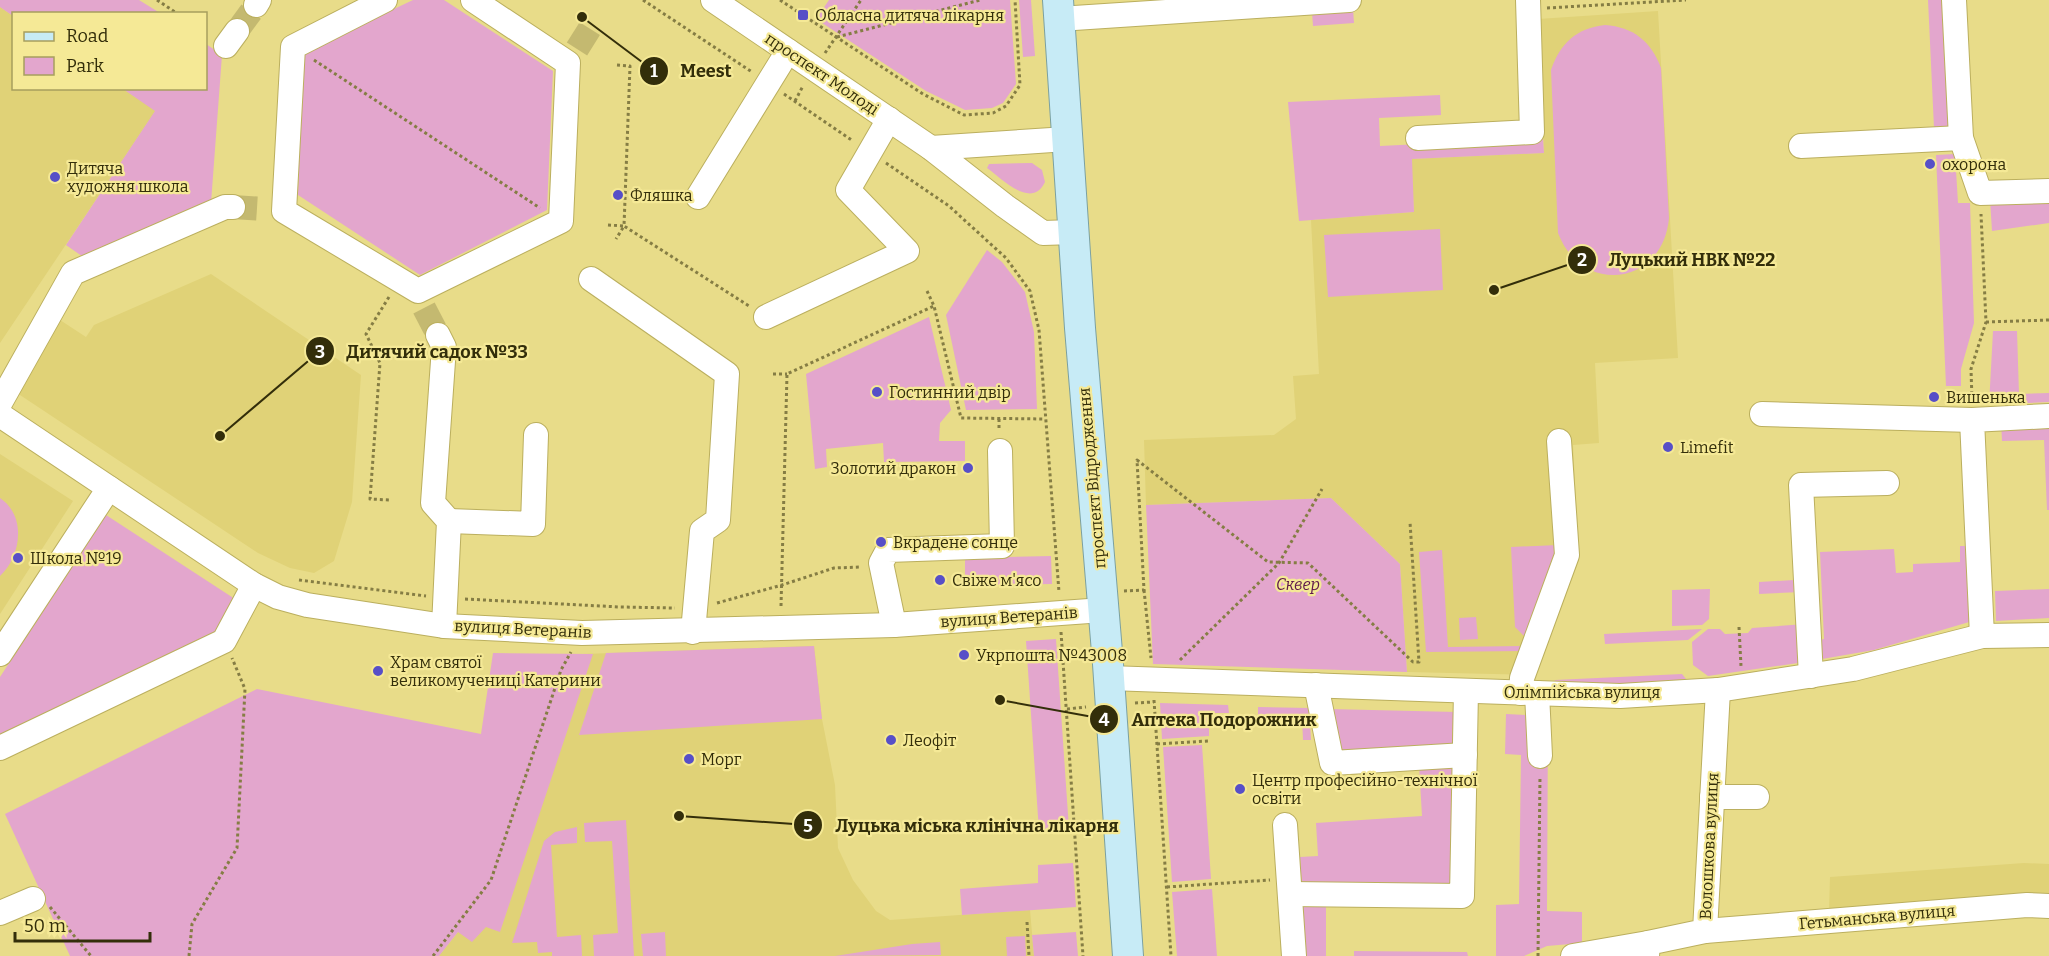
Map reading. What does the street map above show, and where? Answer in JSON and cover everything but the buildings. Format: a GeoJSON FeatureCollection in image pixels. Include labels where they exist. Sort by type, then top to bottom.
{"type":"FeatureCollection","features":[{"type":"Feature","properties":{"kind":"main road","name":"проспект Відродження"},"geometry":{"type":"LineString","coordinates":[[1058,9],[1128,956]]}},
{"type":"Feature","properties":{"kind":"street"},"geometry":{"type":"LineString","coordinates":[[385,0],[293,47],[274,210],[414,293],[561,222],[572,56],[473,0]]}},
{"type":"Feature","properties":{"kind":"street","name":"проспект Молоді"},"geometry":{"type":"LineString","coordinates":[[713,0],[931,148],[1043,233],[1074,232]]}},
{"type":"Feature","properties":{"kind":"street"},"geometry":{"type":"LineString","coordinates":[[1058,9],[1349,0]]}},
{"type":"Feature","properties":{"kind":"street"},"geometry":{"type":"LineString","coordinates":[[1954,0],[1961,138],[1980,193],[2049,191]]}},
{"type":"Feature","properties":{"kind":"street"},"geometry":{"type":"LineString","coordinates":[[1418,138],[1532,132],[1528,5]]}},
{"type":"Feature","properties":{"kind":"street"},"geometry":{"type":"LineString","coordinates":[[698,197],[788,51]]}},
{"type":"Feature","properties":{"kind":"street"},"geometry":{"type":"LineString","coordinates":[[766,317],[907,251],[848,190],[889,119]]}},
{"type":"Feature","properties":{"kind":"street"},"geometry":{"type":"LineString","coordinates":[[1801,146],[1961,138]]}},
{"type":"Feature","properties":{"kind":"street"},"geometry":{"type":"LineString","coordinates":[[931,148],[1067,139]]}},
{"type":"Feature","properties":{"kind":"street"},"geometry":{"type":"LineString","coordinates":[[0,403],[73,273],[225,207],[234,207]]}},
{"type":"Feature","properties":{"kind":"street"},"geometry":{"type":"LineString","coordinates":[[591,279],[727,374],[718,520],[702,531],[693,632]]}},
{"type":"Feature","properties":{"kind":"street"},"geometry":{"type":"LineString","coordinates":[[438,335],[444,347],[433,502],[449,521],[444,626]]}},
{"type":"Feature","properties":{"kind":"street"},"geometry":{"type":"LineString","coordinates":[[1762,414],[1972,420],[2049,416]]}},
{"type":"Feature","properties":{"kind":"street","name":"вулиця Ветеранів"},"geometry":{"type":"LineString","coordinates":[[0,415],[254,585],[278,597],[307,605],[444,626],[582,633],[693,632],[894,625],[1060,613],[1102,601]]}},
{"type":"Feature","properties":{"kind":"street"},"geometry":{"type":"LineString","coordinates":[[1972,420],[1982,636]]}},
{"type":"Feature","properties":{"kind":"street"},"geometry":{"type":"LineString","coordinates":[[449,521],[533,524],[536,435]]}},
{"type":"Feature","properties":{"kind":"street"},"geometry":{"type":"LineString","coordinates":[[1540,756],[1529,693],[1522,678],[1567,555],[1559,441]]}},
{"type":"Feature","properties":{"kind":"street"},"geometry":{"type":"LineString","coordinates":[[894,625],[881,563],[888,550],[1002,546],[1000,451]]}},
{"type":"Feature","properties":{"kind":"street"},"geometry":{"type":"LineString","coordinates":[[1811,676],[1801,485],[1887,483]]}},
{"type":"Feature","properties":{"kind":"street"},"geometry":{"type":"LineString","coordinates":[[0,654],[109,488]]}},
{"type":"Feature","properties":{"kind":"street"},"geometry":{"type":"LineString","coordinates":[[0,748],[224,641],[254,585]]}},
{"type":"Feature","properties":{"kind":"street","name":"Олімпійська вулиця"},"geometry":{"type":"LineString","coordinates":[[1109,678],[1620,696],[1718,690],[1811,676],[1853,669],[1982,636],[2049,635]]}},
{"type":"Feature","properties":{"kind":"street"},"geometry":{"type":"LineString","coordinates":[[1316,685],[1332,763],[1464,755]]}},
{"type":"Feature","properties":{"kind":"street","name":"Волошкова вулиця"},"geometry":{"type":"LineString","coordinates":[[1573,956],[1647,950],[1705,931],[1718,690]]}},
{"type":"Feature","properties":{"kind":"street"},"geometry":{"type":"LineString","coordinates":[[1289,886],[1462,896],[1466,691]]}},
{"type":"Feature","properties":{"kind":"street"},"geometry":{"type":"LineString","coordinates":[[1712,797],[1757,797]]}},
{"type":"Feature","properties":{"kind":"street"},"geometry":{"type":"LineString","coordinates":[[1285,825],[1294,956]]}},
{"type":"Feature","properties":{"kind":"street"},"geometry":{"type":"LineString","coordinates":[[0,913],[33,898]]}},
{"type":"Feature","properties":{"kind":"street","name":"Гетьманська вулиця"},"geometry":{"type":"LineString","coordinates":[[1705,931],[2027,905],[2049,906]]}},
{"type":"Feature","properties":{"kind":"path"},"geometry":{"type":"LineString","coordinates":[[157,0],[175,12]]}},
{"type":"Feature","properties":{"kind":"path"},"geometry":{"type":"LineString","coordinates":[[643,0],[949,206],[1006,258],[1030,291],[1039,330],[1083,956]]}},
{"type":"Feature","properties":{"kind":"path"},"geometry":{"type":"LineString","coordinates":[[780,0],[923,94],[964,115],[993,113],[1006,106],[1020,85],[1015,0]]}},
{"type":"Feature","properties":{"kind":"path"},"geometry":{"type":"LineString","coordinates":[[836,38],[861,0]]}},
{"type":"Feature","properties":{"kind":"path"},"geometry":{"type":"LineString","coordinates":[[836,38],[980,0]]}},
{"type":"Feature","properties":{"kind":"path"},"geometry":{"type":"LineString","coordinates":[[1528,5],[1686,0]]}},
{"type":"Feature","properties":{"kind":"path"},"geometry":{"type":"LineString","coordinates":[[293,47],[561,222]]}},
{"type":"Feature","properties":{"kind":"path"},"geometry":{"type":"LineString","coordinates":[[616,239],[624,226],[630,66],[617,65]]}},
{"type":"Feature","properties":{"kind":"path"},"geometry":{"type":"LineString","coordinates":[[1972,420],[1971,369],[1986,322],[1980,193]]}},
{"type":"Feature","properties":{"kind":"path"},"geometry":{"type":"LineString","coordinates":[[608,225],[624,226],[766,317]]}},
{"type":"Feature","properties":{"kind":"path"},"geometry":{"type":"LineString","coordinates":[[927,291],[934,306],[961,418],[1044,419]]}},
{"type":"Feature","properties":{"kind":"path"},"geometry":{"type":"LineString","coordinates":[[390,500],[370,499],[380,363],[366,334],[414,293]]}},
{"type":"Feature","properties":{"kind":"path"},"geometry":{"type":"LineString","coordinates":[[773,374],[788,374],[934,306]]}},
{"type":"Feature","properties":{"kind":"path"},"geometry":{"type":"LineString","coordinates":[[1986,322],[2049,320]]}},
{"type":"Feature","properties":{"kind":"path"},"geometry":{"type":"LineString","coordinates":[[781,629],[788,374]]}},
{"type":"Feature","properties":{"kind":"path"},"geometry":{"type":"LineString","coordinates":[[1171,956],[1144,590],[1137,460],[1268,562],[1308,563],[1413,662],[1419,662],[1410,522]]}},
{"type":"Feature","properties":{"kind":"path"},"geometry":{"type":"LineString","coordinates":[[1178,662],[1279,563],[1322,489]]}},
{"type":"Feature","properties":{"kind":"path"},"geometry":{"type":"LineString","coordinates":[[295,579],[445,598],[620,607],[696,608],[782,585],[834,568],[882,567]]}},
{"type":"Feature","properties":{"kind":"path"},"geometry":{"type":"LineString","coordinates":[[1102,601],[1144,590]]}},
{"type":"Feature","properties":{"kind":"path"},"geometry":{"type":"LineString","coordinates":[[1739,627],[1741,669]]}},
{"type":"Feature","properties":{"kind":"path"},"geometry":{"type":"LineString","coordinates":[[433,956],[491,880],[561,670],[582,633]]}},
{"type":"Feature","properties":{"kind":"path"},"geometry":{"type":"LineString","coordinates":[[189,956],[192,924],[237,848],[245,689],[224,641]]}},
{"type":"Feature","properties":{"kind":"path"},"geometry":{"type":"LineString","coordinates":[[1157,744],[1208,741]]}},
{"type":"Feature","properties":{"kind":"path"},"geometry":{"type":"LineString","coordinates":[[1538,956],[1540,756]]}},
{"type":"Feature","properties":{"kind":"path"},"geometry":{"type":"LineString","coordinates":[[1167,887],[1289,886]]}},
{"type":"Feature","properties":{"kind":"path"},"geometry":{"type":"LineString","coordinates":[[33,898],[53,908],[91,956]]}},
{"type":"Feature","properties":{"kind":"path"},"geometry":{"type":"LineString","coordinates":[[1027,922],[1029,956]]}},
{"type":"Feature","properties":{"kind":"shaded area","name":"Дитяча художня школа"},"geometry":{"type":"Polygon","coordinates":[[[0,7],[12,15],[12,90],[125,90],[156,110],[0,343],[0,7]]]}},
{"type":"Feature","properties":{"kind":"shaded area"},"geometry":{"type":"Polygon","coordinates":[[[1658,11],[1678,358],[1595,363],[1599,443],[1573,445],[1579,560],[1536,675],[1407,672],[1400,564],[1331,498],[1146,505],[1144,440],[1274,435],[1296,419],[1293,376],[1319,374],[1311,220],[1414,212],[1411,159],[1544,153],[1538,19],[1658,11]]]}},
{"type":"Feature","properties":{"kind":"shaded area"},"geometry":{"type":"Polygon","coordinates":[[[211,274],[361,375],[352,502],[334,561],[314,573],[290,568],[258,553],[17,393],[60,320],[86,337],[94,325],[211,274]]]}},
{"type":"Feature","properties":{"kind":"shaded area","name":"Школа №19"},"geometry":{"type":"Polygon","coordinates":[[[0,454],[73,501],[0,614],[0,454]]]}},
{"type":"Feature","properties":{"kind":"shaded area"},"geometry":{"type":"Polygon","coordinates":[[[814,646],[822,719],[835,785],[838,848],[853,880],[876,911],[890,920],[1030,910],[1034,956],[439,956],[458,932],[583,654],[814,646]]]}},
{"type":"Feature","properties":{"kind":"shaded area"},"geometry":{"type":"Polygon","coordinates":[[[2024,863],[2049,864],[2049,895],[1829,912],[1830,877],[2024,863]]]}},
{"type":"Feature","properties":{"kind":"green space"},"geometry":{"type":"Polygon","coordinates":[[[0,0],[139,0],[158,12],[12,12],[12,15],[0,7],[0,0]]]}},
{"type":"Feature","properties":{"kind":"green space"},"geometry":{"type":"Polygon","coordinates":[[[413,0],[444,0],[553,71],[547,210],[420,275],[298,195],[303,52],[413,0]]]}},
{"type":"Feature","properties":{"kind":"green space"},"geometry":{"type":"Polygon","coordinates":[[[829,0],[1010,0],[1016,84],[1003,103],[992,108],[965,110],[926,91],[816,19],[829,0]]]}},
{"type":"Feature","properties":{"kind":"green space"},"geometry":{"type":"Polygon","coordinates":[[[1019,0],[1031,0],[1035,56],[1023,57],[1019,0]]]}},
{"type":"Feature","properties":{"kind":"green space"},"geometry":{"type":"Polygon","coordinates":[[[1928,0],[1942,0],[1950,127],[1934,128],[1928,0]]]}},
{"type":"Feature","properties":{"kind":"green space"},"geometry":{"type":"Polygon","coordinates":[[[1353,9],[1354,23],[1313,26],[1312,12],[1353,9]]]}},
{"type":"Feature","properties":{"kind":"green space"},"geometry":{"type":"Polygon","coordinates":[[[1605,25],[1624,29],[1640,37],[1652,50],[1661,68],[1669,218],[1663,241],[1652,258],[1638,269],[1620,275],[1602,274],[1585,267],[1569,253],[1558,233],[1551,70],[1559,52],[1571,38],[1578,33],[1605,25]]]}},
{"type":"Feature","properties":{"kind":"green space"},"geometry":{"type":"Polygon","coordinates":[[[207,45],[222,55],[211,203],[89,261],[66,245],[155,111],[124,90],[207,90],[207,45]]]}},
{"type":"Feature","properties":{"kind":"green space"},"geometry":{"type":"Polygon","coordinates":[[[1440,95],[1441,115],[1379,118],[1380,146],[1543,138],[1544,153],[1412,159],[1414,212],[1299,221],[1288,102],[1440,95]]]}},
{"type":"Feature","properties":{"kind":"green space"},"geometry":{"type":"Polygon","coordinates":[[[1955,154],[1958,203],[1970,203],[1974,323],[1961,369],[1961,386],[1946,386],[1936,155],[1955,154]]]}},
{"type":"Feature","properties":{"kind":"green space"},"geometry":{"type":"Polygon","coordinates":[[[1032,163],[1042,170],[1045,182],[1039,190],[1033,193],[1017,190],[987,168],[989,164],[1032,163]]]}},
{"type":"Feature","properties":{"kind":"green space"},"geometry":{"type":"Polygon","coordinates":[[[2049,198],[2049,223],[1992,231],[1990,199],[2049,198]]]}},
{"type":"Feature","properties":{"kind":"green space"},"geometry":{"type":"Polygon","coordinates":[[[1440,229],[1443,290],[1328,297],[1324,235],[1440,229]]]}},
{"type":"Feature","properties":{"kind":"green space"},"geometry":{"type":"Polygon","coordinates":[[[987,250],[1002,262],[1025,292],[1034,332],[1037,409],[966,410],[946,315],[987,250]]]}},
{"type":"Feature","properties":{"kind":"green space","name":"Гостинний двір"},"geometry":{"type":"Polygon","coordinates":[[[929,317],[951,410],[940,423],[939,441],[965,441],[965,461],[884,462],[883,443],[826,449],[827,467],[815,469],[806,374],[929,317]]]}},
{"type":"Feature","properties":{"kind":"green space"},"geometry":{"type":"Polygon","coordinates":[[[1993,331],[2017,331],[2019,394],[2049,393],[2049,402],[1989,405],[1993,331]]]}},
{"type":"Feature","properties":{"kind":"green space"},"geometry":{"type":"Polygon","coordinates":[[[2049,420],[2049,510],[2047,510],[2044,440],[2002,441],[2001,422],[2049,420]]]}},
{"type":"Feature","properties":{"kind":"green space"},"geometry":{"type":"Polygon","coordinates":[[[0,498],[9,506],[14,515],[18,537],[13,558],[0,576],[0,498]]]}},
{"type":"Feature","properties":{"kind":"green space","name":"Сквер"},"geometry":{"type":"Polygon","coordinates":[[[1331,498],[1400,564],[1407,672],[1153,664],[1146,505],[1331,498]]]}},
{"type":"Feature","properties":{"kind":"green space"},"geometry":{"type":"Polygon","coordinates":[[[106,515],[238,601],[219,636],[0,741],[0,677],[106,515]]]}},
{"type":"Feature","properties":{"kind":"green space"},"geometry":{"type":"Polygon","coordinates":[[[1558,545],[1527,639],[1515,627],[1511,547],[1558,545]]]}},
{"type":"Feature","properties":{"kind":"green space"},"geometry":{"type":"Polygon","coordinates":[[[1960,546],[1974,546],[1976,620],[1874,650],[1822,659],[1816,641],[1824,639],[1820,552],[1894,549],[1896,573],[1913,572],[1913,564],[1960,562],[1960,546]]]}},
{"type":"Feature","properties":{"kind":"green space"},"geometry":{"type":"Polygon","coordinates":[[[1792,548],[1795,548],[1801,592],[1759,594],[1759,582],[1794,580],[1792,548]]]}},
{"type":"Feature","properties":{"kind":"green space"},"geometry":{"type":"Polygon","coordinates":[[[1442,550],[1448,647],[1521,646],[1524,651],[1426,652],[1419,552],[1442,550]]]}},
{"type":"Feature","properties":{"kind":"green space"},"geometry":{"type":"Polygon","coordinates":[[[1051,556],[1052,584],[991,585],[991,576],[965,576],[965,558],[1051,556]]]}},
{"type":"Feature","properties":{"kind":"green space"},"geometry":{"type":"Polygon","coordinates":[[[1710,589],[1709,619],[1702,625],[1672,626],[1672,590],[1710,589]]]}},
{"type":"Feature","properties":{"kind":"green space"},"geometry":{"type":"Polygon","coordinates":[[[2049,589],[2049,618],[1996,621],[1995,591],[2049,589]]]}},
{"type":"Feature","properties":{"kind":"green space"},"geometry":{"type":"Polygon","coordinates":[[[1476,617],[1478,639],[1460,640],[1459,618],[1476,617]]]}},
{"type":"Feature","properties":{"kind":"green space"},"geometry":{"type":"Polygon","coordinates":[[[1805,624],[1804,653],[1798,663],[1708,676],[1693,665],[1692,642],[1708,629],[1720,629],[1725,634],[1748,633],[1752,628],[1805,624]]]}},
{"type":"Feature","properties":{"kind":"green space"},"geometry":{"type":"Polygon","coordinates":[[[1702,629],[1688,640],[1605,644],[1604,634],[1702,629]]]}},
{"type":"Feature","properties":{"kind":"green space"},"geometry":{"type":"Polygon","coordinates":[[[1056,639],[1069,829],[1039,831],[1026,641],[1056,639]]]}},
{"type":"Feature","properties":{"kind":"green space"},"geometry":{"type":"Polygon","coordinates":[[[814,646],[822,719],[579,735],[606,653],[814,646]]]}},
{"type":"Feature","properties":{"kind":"green space"},"geometry":{"type":"Polygon","coordinates":[[[493,653],[593,654],[500,932],[486,927],[472,942],[458,932],[439,956],[70,956],[5,814],[257,689],[481,734],[493,653]]]}},
{"type":"Feature","properties":{"kind":"green space"},"geometry":{"type":"Polygon","coordinates":[[[1682,674],[1686,679],[1648,683],[1553,684],[1555,680],[1682,674]]]}},
{"type":"Feature","properties":{"kind":"green space"},"geometry":{"type":"Polygon","coordinates":[[[1160,703],[1228,705],[1229,713],[1209,713],[1209,736],[1162,739],[1160,703]]]}},
{"type":"Feature","properties":{"kind":"green space"},"geometry":{"type":"Polygon","coordinates":[[[1258,707],[1309,708],[1311,740],[1303,740],[1302,717],[1258,716],[1258,707]]]}},
{"type":"Feature","properties":{"kind":"green space"},"geometry":{"type":"Polygon","coordinates":[[[1329,709],[1457,712],[1457,717],[1453,719],[1452,749],[1339,754],[1329,709]]]}},
{"type":"Feature","properties":{"kind":"green space"},"geometry":{"type":"Polygon","coordinates":[[[1506,714],[1548,716],[1547,911],[1582,912],[1582,943],[1547,946],[1524,956],[1496,956],[1496,905],[1519,904],[1521,755],[1505,754],[1506,714]]]}},
{"type":"Feature","properties":{"kind":"green space"},"geometry":{"type":"Polygon","coordinates":[[[1202,745],[1211,879],[1172,882],[1163,747],[1202,745]]]}},
{"type":"Feature","properties":{"kind":"green space"},"geometry":{"type":"Polygon","coordinates":[[[1452,763],[1450,888],[1302,886],[1300,857],[1318,856],[1316,823],[1422,816],[1419,765],[1452,763]]]}},
{"type":"Feature","properties":{"kind":"green space"},"geometry":{"type":"Polygon","coordinates":[[[626,820],[634,956],[594,956],[593,935],[618,933],[612,841],[585,842],[584,823],[626,820]]]}},
{"type":"Feature","properties":{"kind":"green space"},"geometry":{"type":"Polygon","coordinates":[[[577,827],[577,843],[551,845],[557,937],[581,935],[582,956],[552,956],[552,952],[538,953],[537,942],[512,943],[544,841],[555,832],[577,827]]]}},
{"type":"Feature","properties":{"kind":"green space"},"geometry":{"type":"Polygon","coordinates":[[[1073,863],[1076,907],[962,915],[960,889],[1038,883],[1038,865],[1073,863]]]}},
{"type":"Feature","properties":{"kind":"green space"},"geometry":{"type":"Polygon","coordinates":[[[1212,889],[1217,956],[1177,956],[1172,892],[1212,889]]]}},
{"type":"Feature","properties":{"kind":"green space"},"geometry":{"type":"Polygon","coordinates":[[[1300,902],[1326,902],[1326,956],[1304,956],[1300,902]]]}},
{"type":"Feature","properties":{"kind":"green space"},"geometry":{"type":"Polygon","coordinates":[[[665,932],[666,956],[643,956],[641,934],[665,932]]]}},
{"type":"Feature","properties":{"kind":"green space"},"geometry":{"type":"Polygon","coordinates":[[[1076,932],[1078,956],[1034,956],[1032,935],[1076,932]]]}},
{"type":"Feature","properties":{"kind":"green space"},"geometry":{"type":"Polygon","coordinates":[[[1025,936],[1026,956],[1007,956],[1006,937],[1025,936]]]}},
{"type":"Feature","properties":{"kind":"green space"},"geometry":{"type":"Polygon","coordinates":[[[940,942],[941,955],[835,956],[912,944],[940,942]]]}},
{"type":"Feature","properties":{"kind":"green space"},"geometry":{"type":"Polygon","coordinates":[[[1354,951],[1467,952],[1468,956],[1354,956],[1354,951]]]}},
{"type":"Feature","properties":{"kind":"tunnel"},"geometry":{"type":"LineString","coordinates":[[237,31],[256,5]]}},
{"type":"Feature","properties":{"kind":"tunnel"},"geometry":{"type":"LineString","coordinates":[[577,49],[594,22]]}},
{"type":"Feature","properties":{"kind":"tunnel"},"geometry":{"type":"LineString","coordinates":[[233,207],[264,209]]}},
{"type":"Feature","properties":{"kind":"tunnel"},"geometry":{"type":"LineString","coordinates":[[424,308],[438,335]]}},
{"type":"Feature","properties":{"kind":"place","name":"Обласна дитяча лікарня"},"geometry":{"type":"Point","coordinates":[803,15]}},
{"type":"Feature","properties":{"kind":"place","name":"Meest"},"geometry":{"type":"Point","coordinates":[582,17]}},
{"type":"Feature","properties":{"kind":"place","name":"охорона"},"geometry":{"type":"Point","coordinates":[1930,164]}},
{"type":"Feature","properties":{"kind":"place","name":"Дитяча художня школа"},"geometry":{"type":"Point","coordinates":[55,177]}},
{"type":"Feature","properties":{"kind":"place","name":"Фляшка"},"geometry":{"type":"Point","coordinates":[618,195]}},
{"type":"Feature","properties":{"kind":"place","name":"Луцький НВК №22"},"geometry":{"type":"Point","coordinates":[1494,290]}},
{"type":"Feature","properties":{"kind":"place","name":"Гостинний двір"},"geometry":{"type":"Point","coordinates":[877,392]}},
{"type":"Feature","properties":{"kind":"place","name":"Вишенька"},"geometry":{"type":"Point","coordinates":[1934,397]}},
{"type":"Feature","properties":{"kind":"place","name":"Дитячий садок №33"},"geometry":{"type":"Point","coordinates":[220,436]}},
{"type":"Feature","properties":{"kind":"place","name":"Limefit"},"geometry":{"type":"Point","coordinates":[1668,447]}},
{"type":"Feature","properties":{"kind":"place","name":"Золотий дракон"},"geometry":{"type":"Point","coordinates":[968,468]}},
{"type":"Feature","properties":{"kind":"place","name":"Вкрадене сонце"},"geometry":{"type":"Point","coordinates":[881,542]}},
{"type":"Feature","properties":{"kind":"place","name":"Школа №19"},"geometry":{"type":"Point","coordinates":[18,558]}},
{"type":"Feature","properties":{"kind":"place","name":"Свіже м'ясо"},"geometry":{"type":"Point","coordinates":[940,580]}},
{"type":"Feature","properties":{"kind":"place","name":"Укрпошта №43008"},"geometry":{"type":"Point","coordinates":[964,655]}},
{"type":"Feature","properties":{"kind":"place","name":"Храм святої великомучениці Катерини"},"geometry":{"type":"Point","coordinates":[378,671]}},
{"type":"Feature","properties":{"kind":"place","name":"Аптека Подорожник"},"geometry":{"type":"Point","coordinates":[1000,700]}},
{"type":"Feature","properties":{"kind":"place","name":"Леофіт"},"geometry":{"type":"Point","coordinates":[891,740]}},
{"type":"Feature","properties":{"kind":"place","name":"Морг"},"geometry":{"type":"Point","coordinates":[689,759]}},
{"type":"Feature","properties":{"kind":"place","name":"Центр професійно-технічної освіти"},"geometry":{"type":"Point","coordinates":[1240,789]}},
{"type":"Feature","properties":{"kind":"place","name":"Луцька міська клінічна лікарня"},"geometry":{"type":"Point","coordinates":[679,816]}}]}
